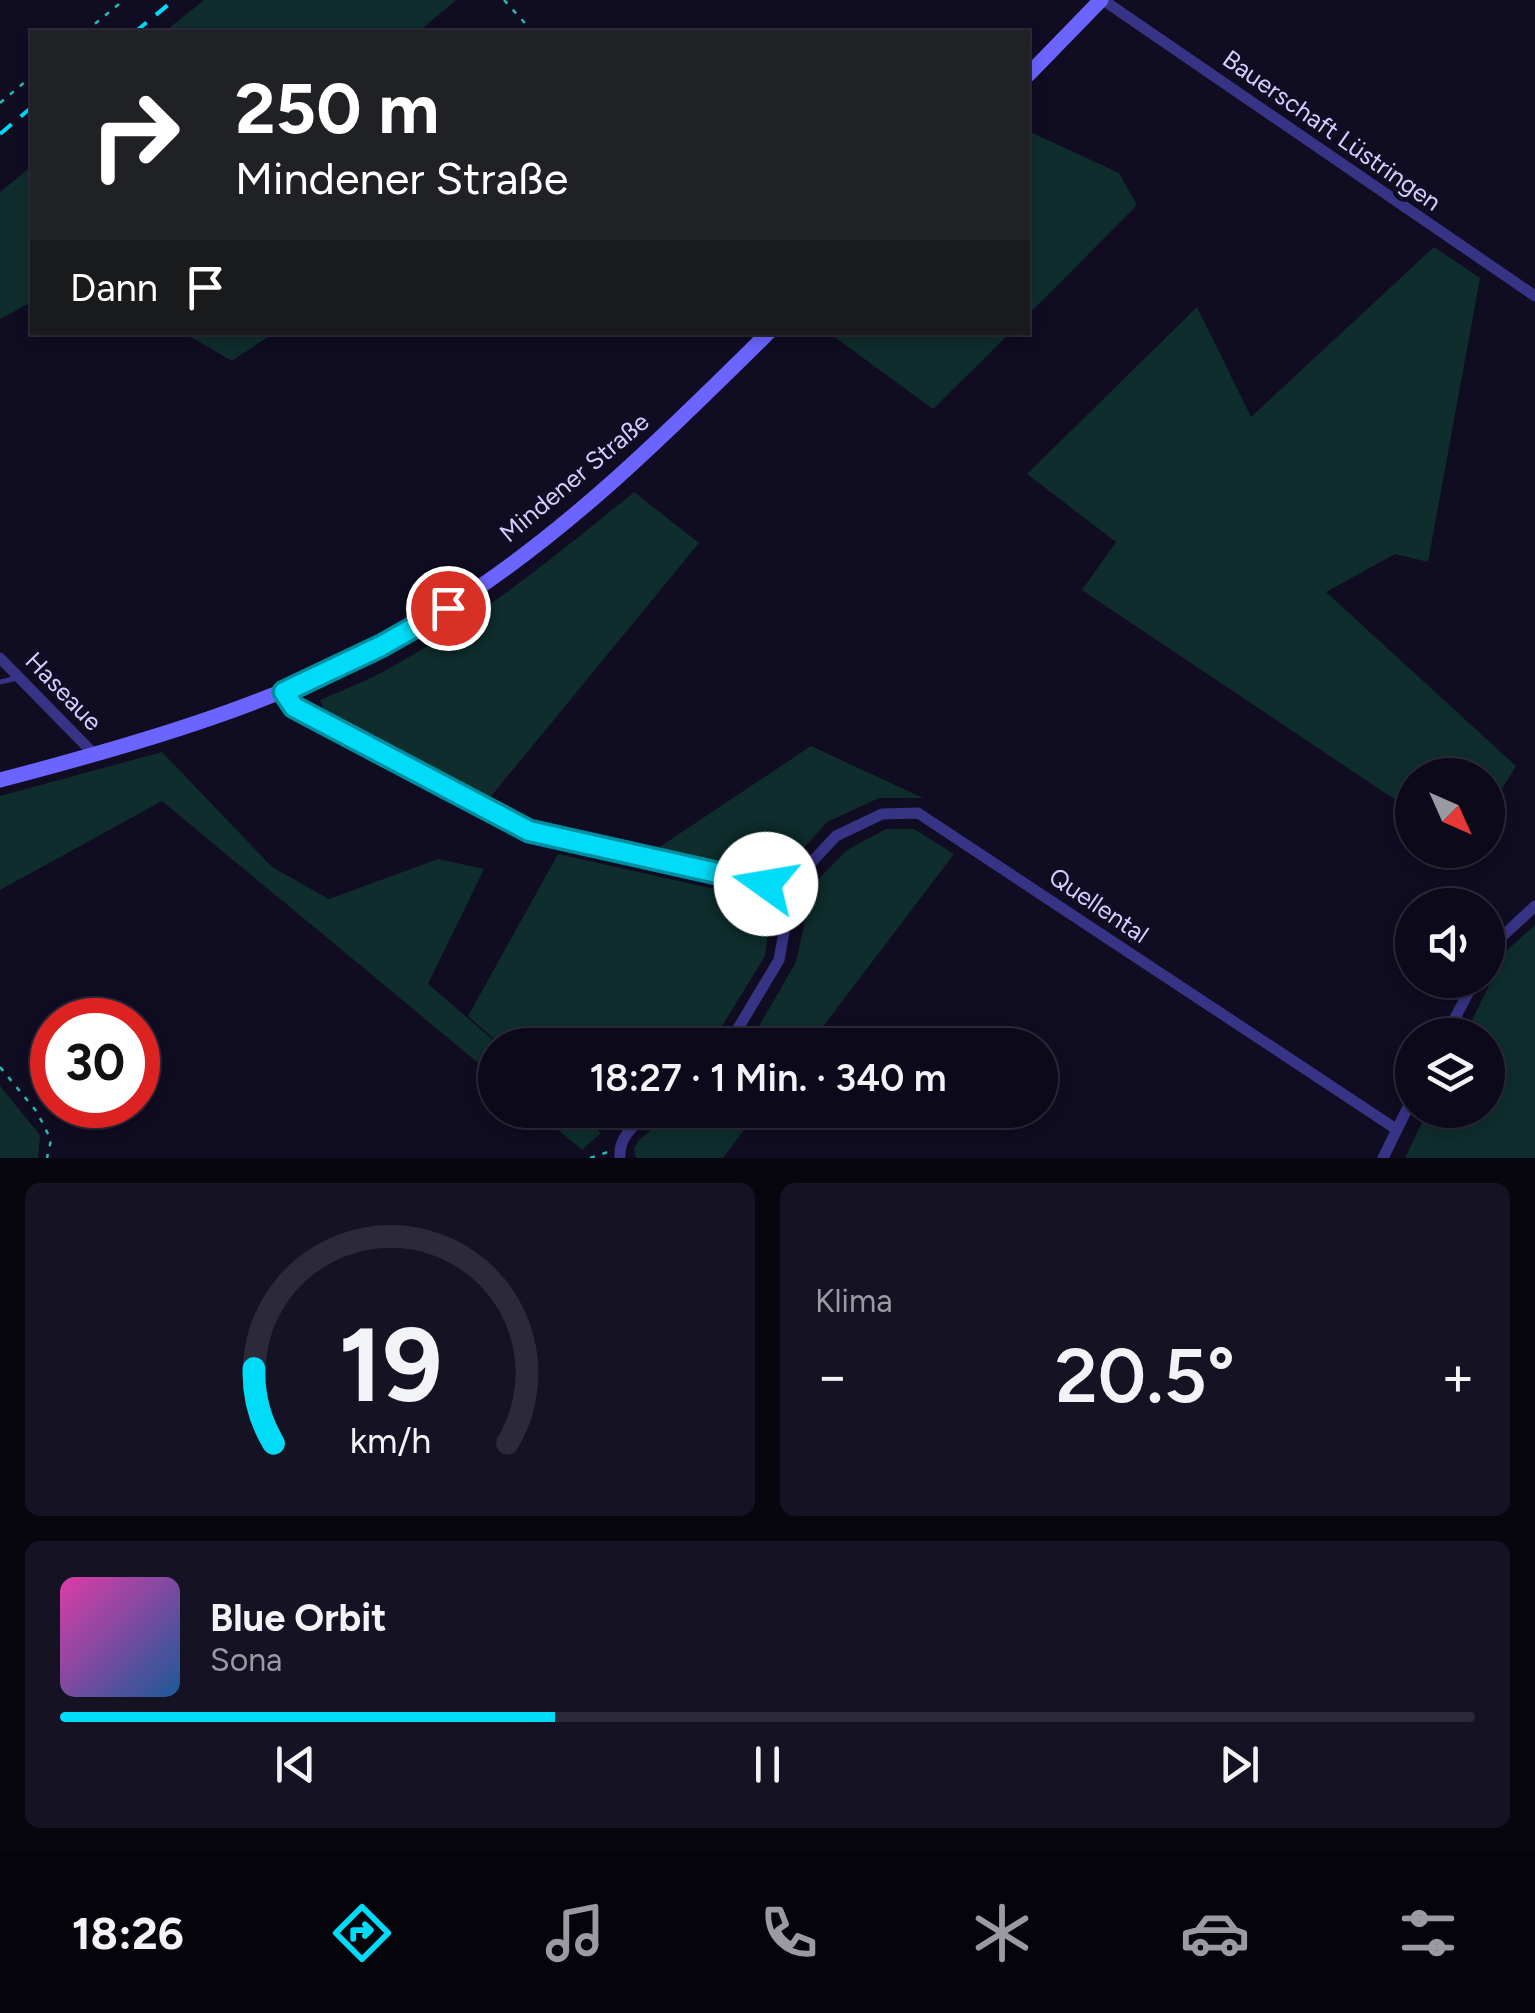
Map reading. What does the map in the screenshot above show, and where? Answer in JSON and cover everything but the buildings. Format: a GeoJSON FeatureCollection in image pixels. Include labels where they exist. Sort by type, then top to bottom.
{"type":"FeatureCollection","features":[{"type":"Feature","properties":{"kind":"main road"},"geometry":{"type":"LineString","coordinates":[[1030,72],[1102,0]]}},
{"type":"Feature","properties":{"kind":"main road","name":"Mindener Straße"},"geometry":{"type":"LineString","coordinates":[[0,780],[95,755],[284,692],[381,646],[448,608],[592,501],[767,335]]}},
{"type":"Feature","properties":{"kind":"street","name":"Bauerschaft Lüstringen"},"geometry":{"type":"LineString","coordinates":[[1102,0],[1535,296]]}},
{"type":"Feature","properties":{"kind":"street","name":"Haseaue"},"geometry":{"type":"LineString","coordinates":[[0,658],[95,755]]}},
{"type":"Feature","properties":{"kind":"street"},"geometry":{"type":"LineString","coordinates":[[284,692],[294,707],[529,831],[766,884],[777,892],[788,916],[779,960],[738,1028]]}},
{"type":"Feature","properties":{"kind":"street","name":"Quellental"},"geometry":{"type":"LineString","coordinates":[[777,892],[794,882],[836,836],[882,814],[918,812],[1396,1130]]}},
{"type":"Feature","properties":{"kind":"street"},"geometry":{"type":"LineString","coordinates":[[1505,934],[1535,906]]}},
{"type":"Feature","properties":{"kind":"street"},"geometry":{"type":"LineString","coordinates":[[620,1154],[619,1144],[632,1128]]}},
{"type":"Feature","properties":{"kind":"street"},"geometry":{"type":"LineString","coordinates":[[1383,1158],[1396,1130]]}},
{"type":"Feature","properties":{"kind":"lane"},"geometry":{"type":"LineString","coordinates":[[0,682],[19,677]]}},
{"type":"Feature","properties":{"kind":"path"},"geometry":{"type":"LineString","coordinates":[[87,30],[124,0]]}},
{"type":"Feature","properties":{"kind":"path"},"geometry":{"type":"LineString","coordinates":[[504,0],[530,30]]}},
{"type":"Feature","properties":{"kind":"path"},"geometry":{"type":"LineString","coordinates":[[0,103],[30,78]]}},
{"type":"Feature","properties":{"kind":"path"},"geometry":{"type":"LineString","coordinates":[[0,1067],[37,1112],[51,1140],[47,1158]]}},
{"type":"Feature","properties":{"kind":"path"},"geometry":{"type":"LineString","coordinates":[[590,1158],[602,1152],[620,1154]]}},
{"type":"Feature","properties":{"kind":"green space"},"geometry":{"type":"Polygon","coordinates":[[[204,0],[456,0],[420,30],[166,30],[204,0]]]}},
{"type":"Feature","properties":{"kind":"green space"},"geometry":{"type":"Polygon","coordinates":[[[1030,132],[1119,173],[1137,205],[1030,313],[1030,132]]]}},
{"type":"Feature","properties":{"kind":"green space"},"geometry":{"type":"Polygon","coordinates":[[[30,168],[30,303],[0,319],[0,192],[30,168]]]}},
{"type":"Feature","properties":{"kind":"green space"},"geometry":{"type":"Polygon","coordinates":[[[1434,247],[1480,278],[1428,562],[1395,554],[1326,592],[1516,766],[1505,784],[1505,758],[1395,758],[1395,800],[1082,590],[1116,542],[1027,474],[1197,307],[1251,417],[1434,247]]]}},
{"type":"Feature","properties":{"kind":"green space"},"geometry":{"type":"Polygon","coordinates":[[[187,335],[271,335],[232,361],[187,335]]]}},
{"type":"Feature","properties":{"kind":"green space"},"geometry":{"type":"Polygon","coordinates":[[[832,335],[1008,335],[933,409],[832,335]]]}},
{"type":"Feature","properties":{"kind":"green space"},"geometry":{"type":"Polygon","coordinates":[[[634,492],[699,543],[488,800],[326,714],[320,700],[388,669],[459,626],[634,492]]]}},
{"type":"Feature","properties":{"kind":"green space"},"geometry":{"type":"Polygon","coordinates":[[[811,746],[923,798],[879,798],[827,822],[776,879],[652,852],[811,746]]]}},
{"type":"Feature","properties":{"kind":"green space"},"geometry":{"type":"Polygon","coordinates":[[[162,752],[272,867],[329,899],[438,859],[484,869],[428,984],[479,1028],[478,1063],[162,801],[0,890],[0,796],[162,752]]]}},
{"type":"Feature","properties":{"kind":"green space"},"geometry":{"type":"Polygon","coordinates":[[[886,829],[914,829],[954,854],[822,1028],[758,1028],[796,962],[807,912],[801,897],[847,850],[886,829]]]}},
{"type":"Feature","properties":{"kind":"green space"},"geometry":{"type":"Polygon","coordinates":[[[558,854],[759,899],[770,917],[765,956],[721,1028],[482,1028],[468,1016],[558,854]]]}},
{"type":"Feature","properties":{"kind":"green space"},"geometry":{"type":"Polygon","coordinates":[[[1535,925],[1535,1158],[1405,1158],[1419,1128],[1505,1128],[1505,1018],[1473,1018],[1483,998],[1505,998],[1505,952],[1535,925]]]}},
{"type":"Feature","properties":{"kind":"green space"},"geometry":{"type":"Polygon","coordinates":[[[0,1086],[30,1123],[30,1128],[40,1135],[38,1158],[0,1158],[0,1086]]]}},
{"type":"Feature","properties":{"kind":"green space"},"geometry":{"type":"Polygon","coordinates":[[[556,1128],[595,1128],[601,1133],[582,1150],[556,1128]]]}},
{"type":"Feature","properties":{"kind":"green space"},"geometry":{"type":"Polygon","coordinates":[[[654,1128],[746,1128],[723,1158],[636,1158],[634,1149],[654,1128]]]}},
{"type":"Feature","properties":{"kind":"railway"},"geometry":{"type":"LineString","coordinates":[[137,30],[174,0]]}},
{"type":"Feature","properties":{"kind":"railway"},"geometry":{"type":"LineString","coordinates":[[0,134],[30,109]]}},
{"type":"Feature","properties":{"kind":"route"},"geometry":{"type":"LineString","coordinates":[[448,608],[381,646],[284,692],[294,707],[529,831],[766,884]]}}]}
